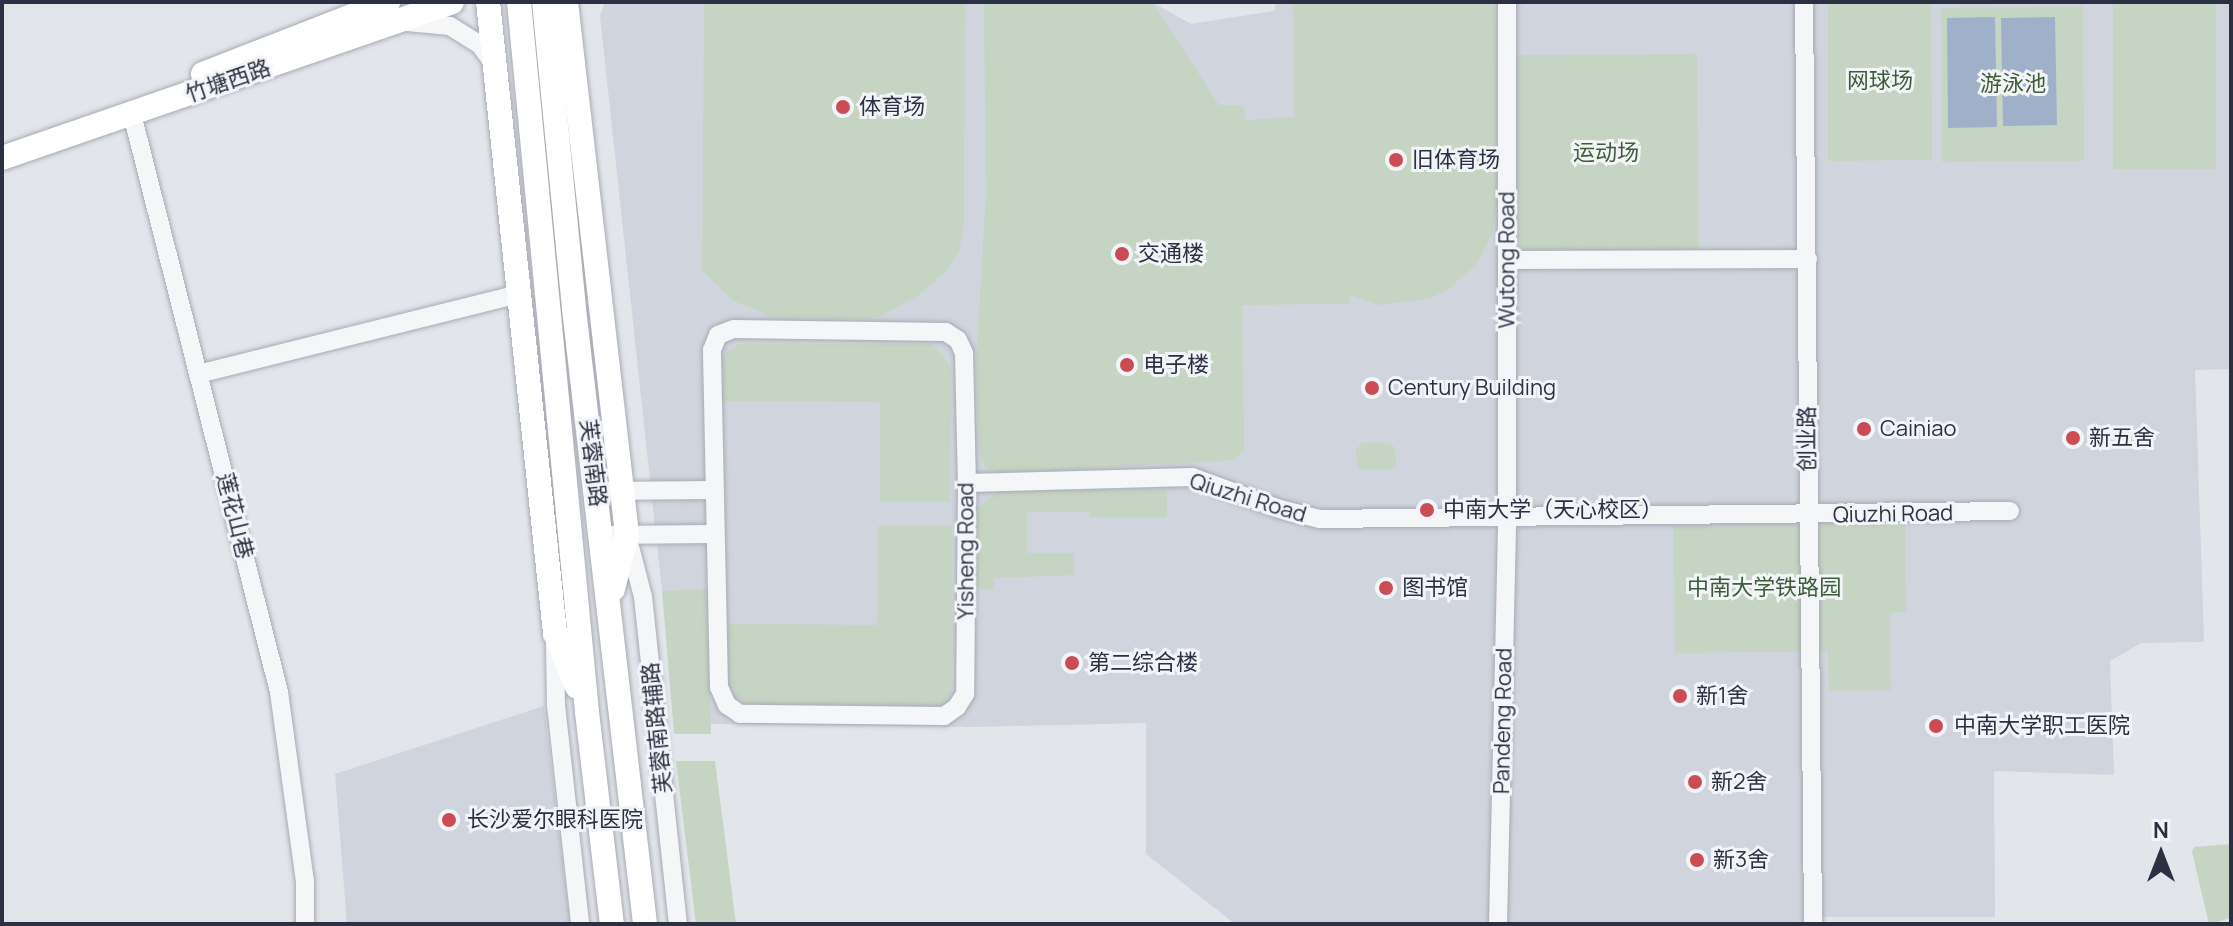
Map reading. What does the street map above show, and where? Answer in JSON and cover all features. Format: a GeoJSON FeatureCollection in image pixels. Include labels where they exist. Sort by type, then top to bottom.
{"type":"FeatureCollection","features":[{"type":"Feature","properties":{"kind":"main road","name":"竹塘西路"},"geometry":{"type":"LineString","coordinates":[[2,145],[390,13],[452,2]]}},
{"type":"Feature","properties":{"kind":"main road","name":"芙蓉南路"},"geometry":{"type":"LineString","coordinates":[[519,2],[587,712],[612,924]]}},
{"type":"Feature","properties":{"kind":"main road","name":"芙蓉南路"},"geometry":{"type":"LineString","coordinates":[[564,2],[585,398],[645,924]]}},
{"type":"Feature","properties":{"kind":"main road"},"geometry":{"type":"LineString","coordinates":[[564,2],[571,40],[627,534],[610,603]]}},
{"type":"Feature","properties":{"kind":"main road"},"geometry":{"type":"LineString","coordinates":[[489,6],[555,633],[587,712]]}},
{"type":"Feature","properties":{"kind":"main road","name":"竹塘西路"},"geometry":{"type":"LineString","coordinates":[[2,158],[132,114],[390,13]]}},
{"type":"Feature","properties":{"kind":"street","name":"Wutong Road"},"geometry":{"type":"LineString","coordinates":[[1507,2],[1507,518]]}},
{"type":"Feature","properties":{"kind":"street","name":"创业路"},"geometry":{"type":"LineString","coordinates":[[1804,2],[1813,924]]}},
{"type":"Feature","properties":{"kind":"street"},"geometry":{"type":"LineString","coordinates":[[390,13],[415,21],[450,26],[480,45],[494,65]]}},
{"type":"Feature","properties":{"kind":"street","name":"莲花山巷"},"geometry":{"type":"LineString","coordinates":[[132,114],[279,692],[305,881],[305,924]]}},
{"type":"Feature","properties":{"kind":"street"},"geometry":{"type":"LineString","coordinates":[[1507,260],[1808,259]]}},
{"type":"Feature","properties":{"kind":"street"},"geometry":{"type":"LineString","coordinates":[[198,374],[520,294]]}},
{"type":"Feature","properties":{"kind":"street","name":"Yisheng Road"},"geometry":{"type":"LineString","coordinates":[[734,329],[946,332],[958,340],[964,353],[967,483],[965,694],[957,707],[944,716],[740,714],[727,705],[719,687],[714,534],[712,350],[718,335],[734,329]]}},
{"type":"Feature","properties":{"kind":"street","name":"Qiuzhi Road"},"geometry":{"type":"LineString","coordinates":[[967,483],[1192,477],[1280,509],[1320,519],[1808,516],[2010,511]]}},
{"type":"Feature","properties":{"kind":"street"},"geometry":{"type":"LineString","coordinates":[[596,491],[713,490]]}},
{"type":"Feature","properties":{"kind":"street","name":"Pandeng Road"},"geometry":{"type":"LineString","coordinates":[[1498,924],[1507,518]]}},
{"type":"Feature","properties":{"kind":"street","name":"芙蓉南路辅路"},"geometry":{"type":"LineString","coordinates":[[627,534],[643,597],[678,924]]}},
{"type":"Feature","properties":{"kind":"street"},"geometry":{"type":"LineString","coordinates":[[601,535],[714,534]]}},
{"type":"Feature","properties":{"kind":"street"},"geometry":{"type":"LineString","coordinates":[[555,633],[556,705],[580,924]]}},
{"type":"Feature","properties":{"kind":"shaded area","name":"中南大学（天心校区）"},"geometry":{"type":"Polygon","coordinates":[[[605,2],[1152,2],[1191,24],[1274,11],[1276,2],[2231,2],[2231,369],[2195,370],[2204,642],[2141,643],[2110,661],[2114,775],[1994,771],[1995,917],[1813,917],[1813,924],[1235,924],[1146,854],[1146,723],[974,727],[710,724],[706,590],[662,591],[600,16],[605,2]]]}},
{"type":"Feature","properties":{"kind":"shaded area","name":"长沙爱尔眼科医院"},"geometry":{"type":"Polygon","coordinates":[[[544,706],[570,924],[347,924],[335,774],[544,706]]]}},
{"type":"Feature","properties":{"kind":"green space","name":"体育场"},"geometry":{"type":"Polygon","coordinates":[[[704,2],[965,2],[964,221],[960,249],[948,269],[919,295],[883,315],[868,319],[776,318],[734,301],[702,270],[704,2]]]}},
{"type":"Feature","properties":{"kind":"green space"},"geometry":{"type":"Polygon","coordinates":[[[984,2],[1152,2],[1219,105],[1244,106],[1245,120],[1294,117],[1293,2],[1495,2],[1497,202],[1492,235],[1476,265],[1447,290],[1428,299],[1378,305],[1351,295],[1349,304],[1242,305],[1244,449],[1234,460],[1001,473],[985,467],[979,451],[976,364],[986,195],[984,2]]]}},
{"type":"Feature","properties":{"kind":"green space","name":"网球场"},"geometry":{"type":"Polygon","coordinates":[[[1828,2],[1931,2],[1932,160],[1828,161],[1828,2]]]}},
{"type":"Feature","properties":{"kind":"green space"},"geometry":{"type":"Polygon","coordinates":[[[2113,2],[2216,2],[2216,169],[2113,169],[2113,2]]]}},
{"type":"Feature","properties":{"kind":"green space","name":"游泳池"},"geometry":{"type":"Polygon","coordinates":[[[2083,6],[2084,161],[1942,162],[1941,8],[2083,6]]]}},
{"type":"Feature","properties":{"kind":"green space","name":"运动场"},"geometry":{"type":"Polygon","coordinates":[[[1697,54],[1699,250],[1515,252],[1513,55],[1697,54]]]}},
{"type":"Feature","properties":{"kind":"green space"},"geometry":{"type":"Polygon","coordinates":[[[739,344],[931,344],[951,370],[950,502],[880,502],[880,402],[718,401],[718,359],[739,344]]]}},
{"type":"Feature","properties":{"kind":"green space"},"geometry":{"type":"Polygon","coordinates":[[[1362,443],[1389,443],[1395,448],[1396,465],[1391,470],[1361,470],[1357,466],[1356,449],[1362,443]]]}},
{"type":"Feature","properties":{"kind":"green space"},"geometry":{"type":"Polygon","coordinates":[[[1010,490],[1167,490],[1167,517],[1090,517],[1090,512],[1027,512],[1027,553],[1074,553],[1074,575],[994,578],[994,590],[978,589],[974,584],[975,511],[995,493],[1010,490]]]}},
{"type":"Feature","properties":{"kind":"green space","name":"中南大学铁路园"},"geometry":{"type":"Polygon","coordinates":[[[1905,522],[1906,612],[1890,613],[1891,690],[1829,691],[1828,651],[1675,653],[1673,526],[1905,522]]]}},
{"type":"Feature","properties":{"kind":"green space"},"geometry":{"type":"Polygon","coordinates":[[[878,526],[952,526],[951,696],[940,710],[755,709],[739,699],[728,686],[728,624],[877,625],[878,526]]]}},
{"type":"Feature","properties":{"kind":"green space"},"geometry":{"type":"Polygon","coordinates":[[[706,589],[711,734],[674,734],[662,591],[706,589]]]}},
{"type":"Feature","properties":{"kind":"green space"},"geometry":{"type":"Polygon","coordinates":[[[676,761],[715,761],[736,924],[696,924],[676,761]]]}},
{"type":"Feature","properties":{"kind":"green space"},"geometry":{"type":"Polygon","coordinates":[[[2231,844],[2231,918],[2209,924],[2192,852],[2194,847],[2231,844]]]}},
{"type":"Feature","properties":{"kind":"water"},"geometry":{"type":"Polygon","coordinates":[[[1995,17],[1997,127],[1948,128],[1947,18],[1995,17]]]}},
{"type":"Feature","properties":{"kind":"water"},"geometry":{"type":"Polygon","coordinates":[[[2055,17],[2057,125],[2003,126],[2001,18],[2055,17]]]}},
{"type":"Feature","properties":{"kind":"place","name":"体育场"},"geometry":{"type":"Point","coordinates":[843,107]}},
{"type":"Feature","properties":{"kind":"place","name":"旧体育场"},"geometry":{"type":"Point","coordinates":[1396,160]}},
{"type":"Feature","properties":{"kind":"place","name":"交通楼"},"geometry":{"type":"Point","coordinates":[1122,254]}},
{"type":"Feature","properties":{"kind":"place","name":"电子楼"},"geometry":{"type":"Point","coordinates":[1127,365]}},
{"type":"Feature","properties":{"kind":"place","name":"Century Building"},"geometry":{"type":"Point","coordinates":[1372,388]}},
{"type":"Feature","properties":{"kind":"place","name":"Cainiao"},"geometry":{"type":"Point","coordinates":[1864,429]}},
{"type":"Feature","properties":{"kind":"place","name":"新五舍"},"geometry":{"type":"Point","coordinates":[2073,438]}},
{"type":"Feature","properties":{"kind":"place","name":"中南大学（天心校区）"},"geometry":{"type":"Point","coordinates":[1427,510]}},
{"type":"Feature","properties":{"kind":"place","name":"图书馆"},"geometry":{"type":"Point","coordinates":[1386,588]}},
{"type":"Feature","properties":{"kind":"place","name":"第二综合楼"},"geometry":{"type":"Point","coordinates":[1072,663]}},
{"type":"Feature","properties":{"kind":"place","name":"新1舍"},"geometry":{"type":"Point","coordinates":[1680,696]}},
{"type":"Feature","properties":{"kind":"place","name":"中南大学职工医院"},"geometry":{"type":"Point","coordinates":[1936,726]}},
{"type":"Feature","properties":{"kind":"place","name":"新2舍"},"geometry":{"type":"Point","coordinates":[1695,782]}},
{"type":"Feature","properties":{"kind":"place","name":"长沙爱尔眼科医院"},"geometry":{"type":"Point","coordinates":[449,820]}},
{"type":"Feature","properties":{"kind":"place","name":"新3舍"},"geometry":{"type":"Point","coordinates":[1697,860]}}]}
